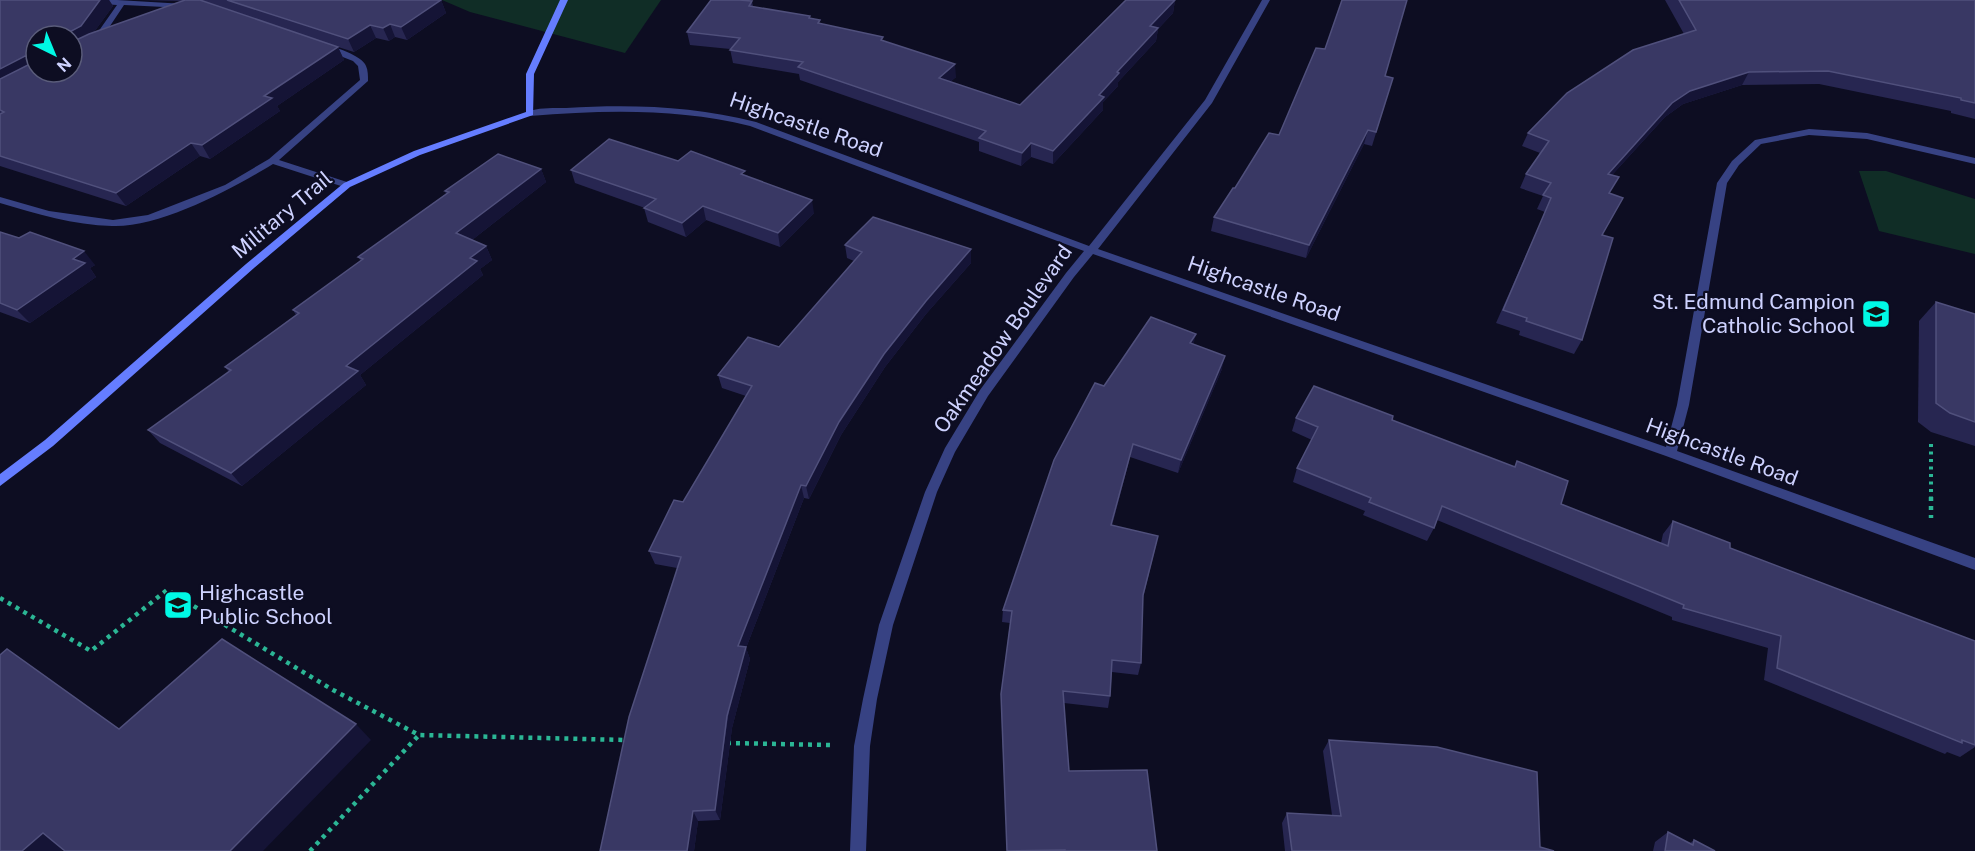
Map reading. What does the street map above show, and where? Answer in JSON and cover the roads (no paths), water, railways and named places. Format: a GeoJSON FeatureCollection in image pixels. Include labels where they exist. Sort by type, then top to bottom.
{"type":"FeatureCollection","features":[{"type":"Feature","properties":{"kind":"street"},"geometry":{"type":"LineString","coordinates":[[72,0],[200,6]]}},
{"type":"Feature","properties":{"kind":"street"},"geometry":{"type":"LineString","coordinates":[[530,113],[530,74],[564,0]]}},
{"type":"Feature","properties":{"kind":"street","name":"Oakmeadow Boulevard"},"geometry":{"type":"LineString","coordinates":[[858,851],[862,746],[886,625],[916,533],[949,451],[984,393],[1090,249],[1116,221],[1209,101],[1266,0]]}},
{"type":"Feature","properties":{"kind":"street"},"geometry":{"type":"LineString","coordinates":[[115,35],[90,45],[121,4]]}},
{"type":"Feature","properties":{"kind":"street"},"geometry":{"type":"LineString","coordinates":[[179,13],[189,10]]}},
{"type":"Feature","properties":{"kind":"street"},"geometry":{"type":"LineString","coordinates":[[0,200],[48,214],[113,223],[144,219],[228,187],[272,161],[364,81],[362,65],[356,59],[319,45]]}},
{"type":"Feature","properties":{"kind":"street","name":"Highcastle Road"},"geometry":{"type":"LineString","coordinates":[[530,113],[619,108],[680,110],[730,118],[783,135],[1051,236],[1670,453],[1975,564]]}},
{"type":"Feature","properties":{"kind":"street","name":"Military Trail"},"geometry":{"type":"LineString","coordinates":[[0,481],[49,443],[258,259],[347,185],[417,153],[530,113]]}},
{"type":"Feature","properties":{"kind":"street"},"geometry":{"type":"LineString","coordinates":[[1670,453],[1683,405],[1722,183],[1735,163],[1758,142],[1809,132],[1875,137],[1975,161]]}},
{"type":"Feature","properties":{"kind":"street"},"geometry":{"type":"LineString","coordinates":[[272,161],[347,185]]}},
{"type":"Feature","properties":{"kind":"place","name":"St. Edmund Campion Catholic School"},"geometry":{"type":"Point","coordinates":[1876,314]}},
{"type":"Feature","properties":{"kind":"place","name":"Highcastle Public School"},"geometry":{"type":"Point","coordinates":[178,605]}}]}
